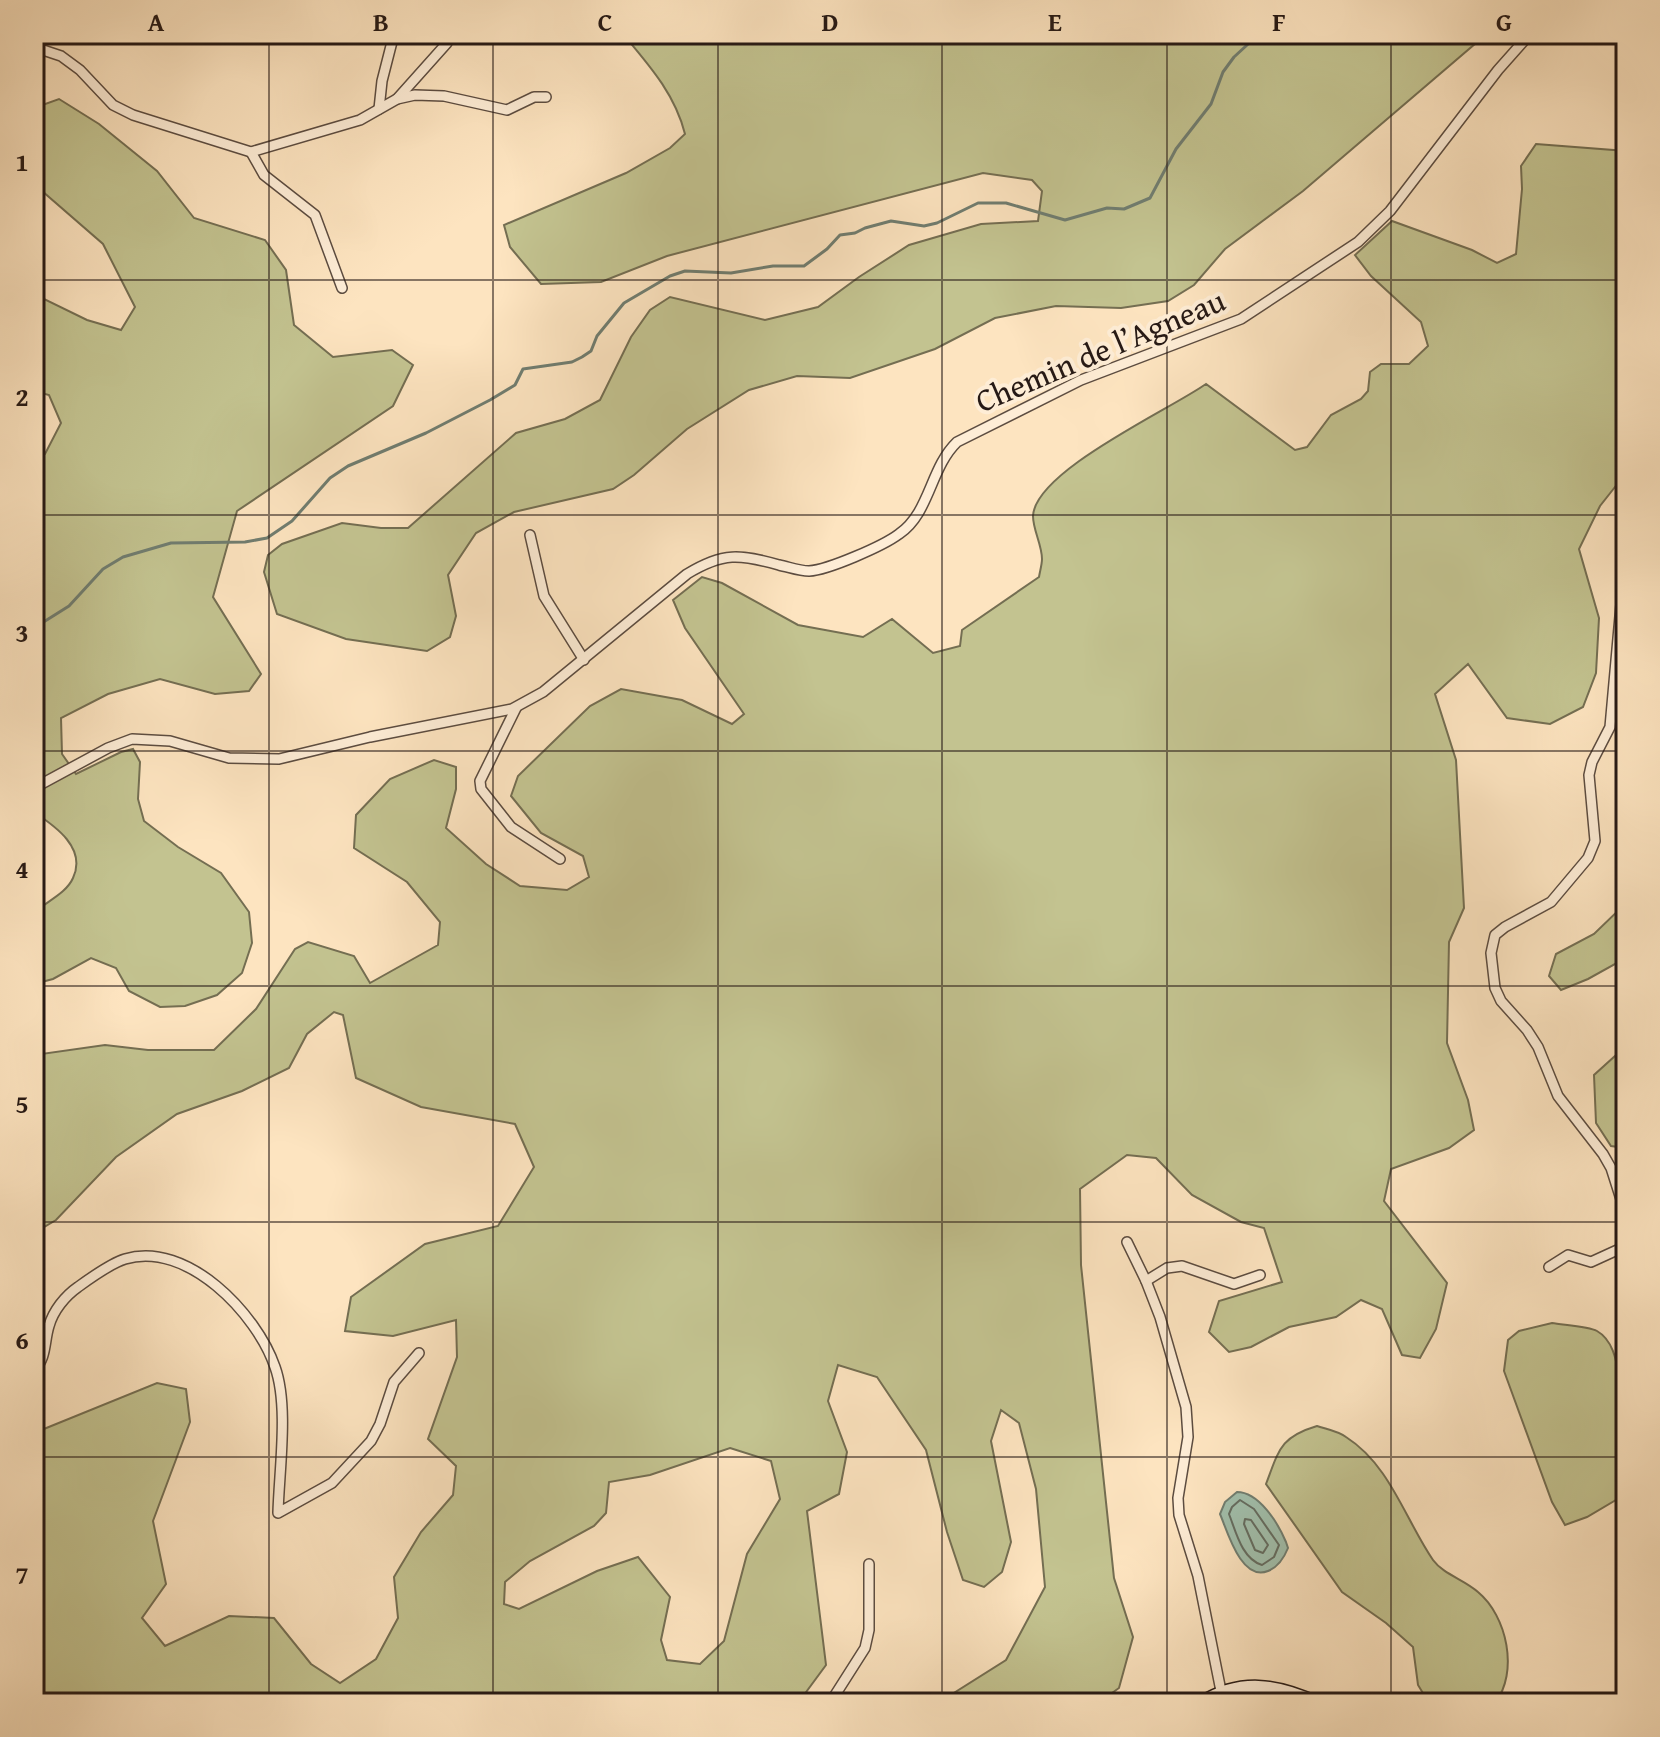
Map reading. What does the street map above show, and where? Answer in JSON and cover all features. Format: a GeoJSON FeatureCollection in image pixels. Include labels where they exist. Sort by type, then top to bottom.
{"type":"FeatureCollection","features":[{"type":"Feature","properties":{"kind":"main road"},"geometry":{"type":"LineString","coordinates":[[1201,1703],[1221,1691],[1251,1685],[1283,1691],[1317,1703]]}},
{"type":"Feature","properties":{"kind":"street"},"geometry":{"type":"LineString","coordinates":[[379,109],[394,34]]}},
{"type":"Feature","properties":{"kind":"street","name":"Chemin de l’Agneau"},"geometry":{"type":"LineString","coordinates":[[34,788],[108,748],[132,739],[170,741],[229,758],[279,759],[517,707],[543,692],[687,574],[711,560],[743,555],[811,571],[838,563],[891,539],[913,520],[944,457],[957,442],[1081,380],[1241,319],[1358,242],[1390,211],[1498,70],[1530,34]]}},
{"type":"Feature","properties":{"kind":"street"},"geometry":{"type":"LineString","coordinates":[[397,99],[447,43]]}},
{"type":"Feature","properties":{"kind":"street"},"geometry":{"type":"LineString","coordinates":[[34,47],[61,56],[80,70],[113,105],[133,115],[251,152],[360,120],[397,99],[415,95],[444,96],[507,110],[534,97],[546,97]]}},
{"type":"Feature","properties":{"kind":"street"},"geometry":{"type":"LineString","coordinates":[[251,152],[264,175],[315,215],[342,288]]}},
{"type":"Feature","properties":{"kind":"street"},"geometry":{"type":"LineString","coordinates":[[530,535],[542,592],[584,660]]}},
{"type":"Feature","properties":{"kind":"street"},"geometry":{"type":"LineString","coordinates":[[1626,595],[1621,605],[1610,727],[1592,762],[1589,775],[1595,841],[1588,858],[1551,902],[1495,935],[1491,953],[1495,988],[1501,1001],[1538,1047],[1558,1096],[1603,1154],[1611,1168],[1626,1215]]}},
{"type":"Feature","properties":{"kind":"street"},"geometry":{"type":"LineString","coordinates":[[517,707],[480,781],[481,789],[511,827],[560,859]]}},
{"type":"Feature","properties":{"kind":"street"},"geometry":{"type":"LineString","coordinates":[[1127,1242],[1167,1336],[1186,1407],[1188,1437],[1178,1498],[1179,1515],[1198,1576],[1221,1691]]}},
{"type":"Feature","properties":{"kind":"street"},"geometry":{"type":"LineString","coordinates":[[1549,1267],[1568,1255],[1591,1262],[1626,1246]]}},
{"type":"Feature","properties":{"kind":"street"},"geometry":{"type":"LineString","coordinates":[[34,1371],[46,1349],[49,1323],[60,1304],[76,1288],[125,1259],[151,1257],[189,1265],[232,1298],[261,1339],[275,1368],[282,1400],[278,1513],[332,1483],[371,1441],[394,1382],[419,1353]]}},
{"type":"Feature","properties":{"kind":"street"},"geometry":{"type":"LineString","coordinates":[[1146,1281],[1174,1266],[1234,1284],[1260,1275]]}},
{"type":"Feature","properties":{"kind":"street"},"geometry":{"type":"LineString","coordinates":[[830,1703],[865,1648],[869,1630],[869,1564]]}},
{"type":"Feature","properties":{"kind":"green space"},"geometry":{"type":"Polygon","coordinates":[[[623,34],[1482,34],[1476,43],[1303,191],[1225,249],[1194,285],[1168,301],[1121,308],[1056,306],[995,318],[935,349],[850,378],[797,376],[749,390],[687,429],[613,489],[514,512],[476,533],[448,575],[456,616],[450,637],[427,651],[346,639],[277,614],[264,572],[268,555],[282,544],[342,523],[408,528],[516,433],[565,419],[600,400],[631,337],[650,310],[670,297],[765,320],[818,307],[909,245],[981,224],[1038,221],[1042,191],[1032,180],[983,173],[667,256],[601,282],[541,284],[510,247],[504,225],[626,173],[670,148],[685,134],[668,93],[623,34]]]}},
{"type":"Feature","properties":{"kind":"green space"},"geometry":{"type":"Polygon","coordinates":[[[59,99],[99,124],[157,171],[194,218],[265,240],[286,270],[294,325],[333,357],[392,350],[413,365],[393,406],[237,511],[213,597],[261,674],[249,691],[215,694],[160,679],[108,694],[61,718],[62,754],[76,774],[133,749],[140,762],[138,799],[144,821],[178,847],[221,873],[249,912],[252,943],[242,973],[217,995],[185,1006],[160,1007],[129,991],[116,968],[91,958],[53,979],[34,984],[34,913],[70,884],[76,857],[67,839],[34,812],[34,458],[45,454],[61,423],[49,395],[34,391],[34,294],[87,320],[121,330],[135,307],[103,244],[34,184],[34,108],[59,99]]]}},
{"type":"Feature","properties":{"kind":"green space"},"geometry":{"type":"Polygon","coordinates":[[[1536,144],[1626,151],[1626,473],[1600,506],[1579,549],[1599,618],[1596,673],[1583,707],[1550,724],[1507,718],[1468,664],[1435,694],[1456,760],[1464,908],[1449,942],[1447,1043],[1468,1100],[1474,1130],[1449,1148],[1391,1169],[1384,1201],[1447,1283],[1436,1329],[1420,1358],[1402,1355],[1382,1309],[1361,1300],[1336,1317],[1289,1327],[1251,1347],[1229,1352],[1209,1332],[1219,1301],[1282,1282],[1264,1228],[1241,1222],[1192,1195],[1156,1158],[1127,1155],[1080,1189],[1081,1265],[1114,1578],[1133,1637],[1119,1688],[1098,1703],[938,1703],[1006,1660],[1045,1587],[1036,1489],[1019,1423],[1001,1410],[991,1441],[1011,1542],[1002,1572],[984,1587],[963,1580],[926,1450],[877,1377],[838,1365],[828,1401],[847,1452],[839,1494],[807,1511],[826,1665],[798,1703],[34,1703],[34,1433],[157,1383],[186,1389],[190,1422],[153,1521],[166,1584],[142,1618],[165,1646],[229,1616],[274,1618],[311,1664],[340,1683],[376,1659],[398,1618],[394,1577],[421,1532],[453,1495],[456,1466],[428,1439],[457,1357],[456,1320],[393,1336],[345,1331],[351,1297],[425,1244],[498,1226],[534,1167],[515,1124],[421,1107],[356,1078],[343,1015],[334,1012],[307,1034],[289,1068],[242,1091],[177,1114],[116,1157],[56,1220],[34,1233],[34,1055],[105,1045],[148,1050],[214,1050],[256,1009],[295,949],[308,942],[354,956],[370,983],[438,945],[440,922],[407,882],[354,848],[356,815],[390,779],[434,760],[456,767],[456,789],[446,828],[486,864],[520,886],[567,890],[589,877],[583,856],[541,833],[511,796],[518,776],[590,706],[621,689],[682,700],[732,724],[744,714],[685,628],[673,600],[702,577],[722,583],[798,625],[863,637],[892,619],[933,653],[960,646],[962,630],[1039,577],[1042,554],[1033,516],[1039,498],[1079,461],[1106,443],[1206,384],[1295,450],[1307,447],[1331,415],[1361,399],[1368,391],[1370,372],[1381,364],[1409,364],[1428,346],[1421,322],[1371,276],[1355,255],[1392,221],[1472,250],[1497,263],[1516,254],[1521,166],[1536,144]],[[730,1448],[650,1475],[609,1482],[606,1513],[594,1526],[530,1561],[505,1582],[504,1604],[519,1609],[597,1571],[638,1557],[670,1597],[661,1640],[667,1660],[700,1664],[724,1641],[747,1554],[780,1499],[771,1461],[730,1448]]]}},
{"type":"Feature","properties":{"kind":"green space"},"geometry":{"type":"Polygon","coordinates":[[[1626,903],[1626,958],[1561,990],[1549,976],[1556,954],[1594,934],[1626,903]]]}},
{"type":"Feature","properties":{"kind":"green space"},"geometry":{"type":"Polygon","coordinates":[[[1626,1046],[1626,1148],[1611,1146],[1596,1123],[1594,1075],[1626,1046]]]}},
{"type":"Feature","properties":{"kind":"green space"},"geometry":{"type":"Polygon","coordinates":[[[1552,1323],[1593,1329],[1604,1337],[1614,1354],[1626,1402],[1626,1494],[1587,1517],[1565,1525],[1552,1502],[1504,1371],[1508,1340],[1519,1331],[1552,1323]]]}},
{"type":"Feature","properties":{"kind":"green space"},"geometry":{"type":"Polygon","coordinates":[[[1317,1426],[1343,1435],[1374,1462],[1433,1560],[1488,1602],[1502,1629],[1508,1661],[1507,1676],[1495,1703],[1429,1703],[1418,1685],[1413,1647],[1386,1623],[1342,1592],[1266,1484],[1282,1446],[1295,1435],[1317,1426]]]}},
{"type":"Feature","properties":{"kind":"water"},"geometry":{"type":"Polygon","coordinates":[[[1237,1492],[1245,1493],[1260,1503],[1273,1518],[1286,1542],[1288,1548],[1283,1559],[1268,1571],[1258,1572],[1243,1562],[1236,1553],[1220,1514],[1225,1502],[1237,1492]]]}},
{"type":"Feature","properties":{"kind":"waterway"},"geometry":{"type":"LineString","coordinates":[[34,628],[69,606],[103,569],[123,557],[171,543],[245,542],[267,538],[292,521],[330,478],[348,466],[426,433],[490,400],[515,385],[523,369],[572,362],[582,357],[591,351],[597,336],[624,303],[670,276],[685,271],[731,273],[773,266],[804,266],[840,235],[891,221],[924,226],[937,223],[978,203],[1006,203],[1065,220],[1107,208],[1124,209],[1150,198],[1176,149],[1211,104],[1223,72],[1259,34]]}}]}
